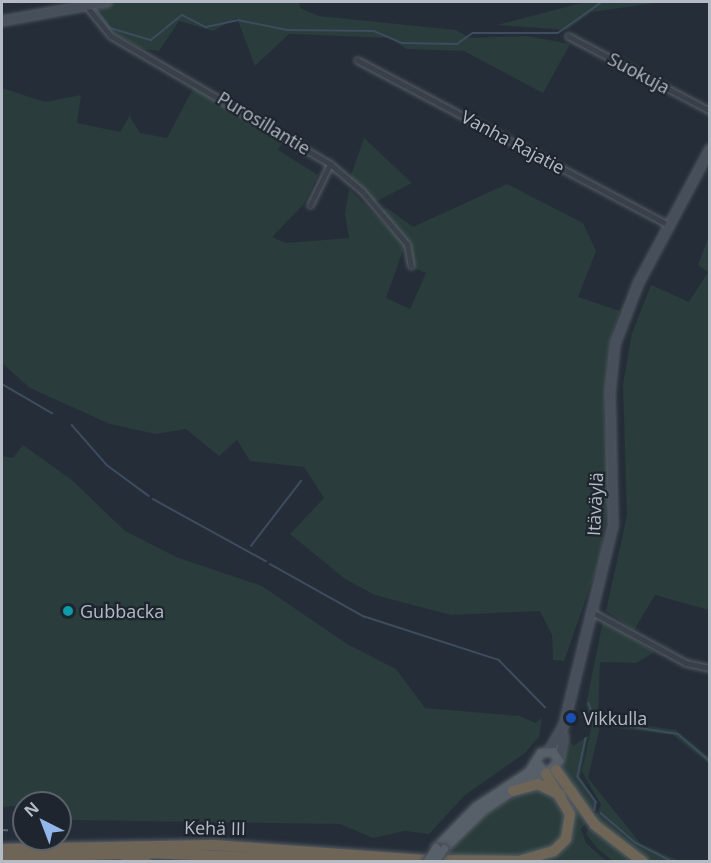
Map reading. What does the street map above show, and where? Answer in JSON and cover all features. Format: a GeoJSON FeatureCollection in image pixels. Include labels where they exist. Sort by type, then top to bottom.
{"type":"FeatureCollection","features":[{"type":"Feature","properties":{"kind":"highway"},"geometry":{"type":"LineString","coordinates":[[551,769],[564,797]]}},
{"type":"Feature","properties":{"kind":"highway"},"geometry":{"type":"LineString","coordinates":[[551,769],[595,825],[643,861]]}},
{"type":"Feature","properties":{"kind":"highway"},"geometry":{"type":"LineString","coordinates":[[513,790],[538,784],[564,797]]}},
{"type":"Feature","properties":{"kind":"highway","name":"Kehä III"},"geometry":{"type":"LineString","coordinates":[[2,849],[213,844],[432,861],[546,856],[568,833],[564,797]]}},
{"type":"Feature","properties":{"kind":"highway"},"geometry":{"type":"LineString","coordinates":[[2,858],[58,855],[203,854],[347,861]]}},
{"type":"Feature","properties":{"kind":"highway"},"geometry":{"type":"LineString","coordinates":[[58,855],[146,861]]}},
{"type":"Feature","properties":{"kind":"main road"},"geometry":{"type":"LineString","coordinates":[[2,21],[88,8],[107,2]]}},
{"type":"Feature","properties":{"kind":"main road","name":"Itäväylä"},"geometry":{"type":"LineString","coordinates":[[551,769],[615,516],[610,372],[619,330],[638,284],[710,149]]}},
{"type":"Feature","properties":{"kind":"main road","name":"Itäväylä"},"geometry":{"type":"LineString","coordinates":[[549,751],[564,724]]}},
{"type":"Feature","properties":{"kind":"main road"},"geometry":{"type":"LineString","coordinates":[[432,861],[469,813],[549,751]]}},
{"type":"Feature","properties":{"kind":"main road"},"geometry":{"type":"LineString","coordinates":[[549,751],[551,769]]}},
{"type":"Feature","properties":{"kind":"main road"},"geometry":{"type":"LineString","coordinates":[[536,762],[551,769]]}},
{"type":"Feature","properties":{"kind":"main road"},"geometry":{"type":"LineString","coordinates":[[440,849],[513,790],[551,769]]}},
{"type":"Feature","properties":{"kind":"street","name":"Purosillantie"},"geometry":{"type":"LineString","coordinates":[[88,8],[111,36],[330,164],[362,191],[407,244],[411,266]]}},
{"type":"Feature","properties":{"kind":"street","name":"Suokuja"},"geometry":{"type":"LineString","coordinates":[[568,36],[710,111]]}},
{"type":"Feature","properties":{"kind":"street","name":"Vanha Rajatie"},"geometry":{"type":"LineString","coordinates":[[357,60],[669,225]]}},
{"type":"Feature","properties":{"kind":"street"},"geometry":{"type":"LineString","coordinates":[[310,205],[330,164]]}},
{"type":"Feature","properties":{"kind":"street"},"geometry":{"type":"LineString","coordinates":[[592,612],[686,663],[710,668]]}},
{"type":"Feature","properties":{"kind":"shaded area"},"geometry":{"type":"Polygon","coordinates":[[[117,2],[299,2],[300,8],[319,16],[456,30],[470,38],[527,36],[570,44],[543,93],[464,51],[407,49],[389,38],[289,34],[255,66],[237,18],[213,31],[179,21],[159,51],[143,49],[110,31],[93,12],[117,2]]]}},
{"type":"Feature","properties":{"kind":"shaded area"},"geometry":{"type":"Polygon","coordinates":[[[585,2],[661,2],[592,12],[567,30],[497,25],[585,2]]]}},
{"type":"Feature","properties":{"kind":"shaded area"},"geometry":{"type":"Polygon","coordinates":[[[196,83],[264,122],[261,128],[284,140],[278,150],[318,175],[303,205],[272,237],[286,243],[349,238],[345,214],[349,189],[405,245],[386,298],[410,309],[426,273],[413,268],[409,243],[380,211],[387,208],[413,227],[507,184],[583,223],[596,251],[578,297],[620,311],[608,347],[604,417],[610,487],[601,556],[564,661],[553,660],[552,635],[540,611],[451,615],[375,595],[345,579],[290,534],[324,498],[304,467],[250,461],[237,440],[219,456],[186,429],[156,434],[110,424],[30,388],[2,363],[2,88],[45,102],[81,95],[77,123],[120,132],[133,110],[130,117],[140,133],[167,138],[196,83]]]}},
{"type":"Feature","properties":{"kind":"shaded area"},"geometry":{"type":"Polygon","coordinates":[[[364,138],[412,183],[373,203],[350,178],[364,138]]]}},
{"type":"Feature","properties":{"kind":"shaded area"},"geometry":{"type":"Polygon","coordinates":[[[709,236],[709,610],[655,595],[634,630],[606,611],[627,515],[623,384],[632,333],[651,285],[689,302],[708,272],[698,265],[709,236]]]}},
{"type":"Feature","properties":{"kind":"shaded area"},"geometry":{"type":"Polygon","coordinates":[[[23,445],[73,481],[125,531],[176,557],[262,586],[347,644],[396,669],[425,708],[520,716],[535,723],[542,718],[539,737],[525,753],[465,795],[429,834],[405,831],[373,838],[340,824],[72,820],[72,791],[12,791],[12,806],[2,807],[2,456],[13,458],[23,445]]]}},
{"type":"Feature","properties":{"kind":"shaded area"},"geometry":{"type":"Polygon","coordinates":[[[603,621],[655,652],[636,663],[600,662],[598,719],[676,730],[709,757],[709,764],[673,735],[600,726],[588,778],[640,843],[679,861],[649,861],[594,820],[601,805],[582,771],[592,724],[586,705],[603,621]]]}},
{"type":"Feature","properties":{"kind":"shaded area"},"geometry":{"type":"Polygon","coordinates":[[[588,736],[580,777],[597,802],[591,816],[562,771],[568,739],[573,746],[588,736]]]}},
{"type":"Feature","properties":{"kind":"shaded area"},"geometry":{"type":"Polygon","coordinates":[[[533,787],[553,792],[566,811],[565,832],[548,852],[500,858],[446,854],[482,816],[533,787]]]}},
{"type":"Feature","properties":{"kind":"shaded area"},"geometry":{"type":"Polygon","coordinates":[[[562,788],[587,821],[581,829],[586,843],[606,861],[536,862],[555,854],[573,832],[572,805],[562,788]]]}},
{"type":"Feature","properties":{"kind":"shaded area"},"geometry":{"type":"Polygon","coordinates":[[[590,824],[636,861],[613,861],[598,849],[586,834],[590,824]]]}},
{"type":"Feature","properties":{"kind":"waterway"},"geometry":{"type":"LineString","coordinates":[[97,10],[110,28],[151,40],[182,15],[206,27],[238,20],[287,30],[374,31],[402,43],[457,44],[473,33],[558,33],[602,2]]}},
{"type":"Feature","properties":{"kind":"waterway"},"geometry":{"type":"LineString","coordinates":[[2,384],[52,413]]}},
{"type":"Feature","properties":{"kind":"waterway"},"geometry":{"type":"LineString","coordinates":[[72,425],[107,465],[149,496]]}},
{"type":"Feature","properties":{"kind":"waterway"},"geometry":{"type":"LineString","coordinates":[[251,546],[301,481]]}},
{"type":"Feature","properties":{"kind":"waterway"},"geometry":{"type":"LineString","coordinates":[[153,499],[266,561]]}},
{"type":"Feature","properties":{"kind":"waterway"},"geometry":{"type":"LineString","coordinates":[[270,564],[363,616],[499,660],[545,707]]}},
{"type":"Feature","properties":{"kind":"waterway"},"geometry":{"type":"LineString","coordinates":[[589,703],[595,721],[678,734],[710,761]]}},
{"type":"Feature","properties":{"kind":"waterway"},"geometry":{"type":"LineString","coordinates":[[586,738],[578,777],[596,802],[595,810]]}},
{"type":"Feature","properties":{"kind":"waterway"},"geometry":{"type":"LineString","coordinates":[[601,813],[636,843],[673,862]]}},
{"type":"Feature","properties":{"kind":"railway"},"geometry":{"type":"LineString","coordinates":[[2,830],[12,830]]}},
{"type":"Feature","properties":{"kind":"place","name":"Gubbacka"},"geometry":{"type":"Point","coordinates":[68,611]}},
{"type":"Feature","properties":{"kind":"place","name":"Vikkulla"},"geometry":{"type":"Point","coordinates":[571,718]}}]}
